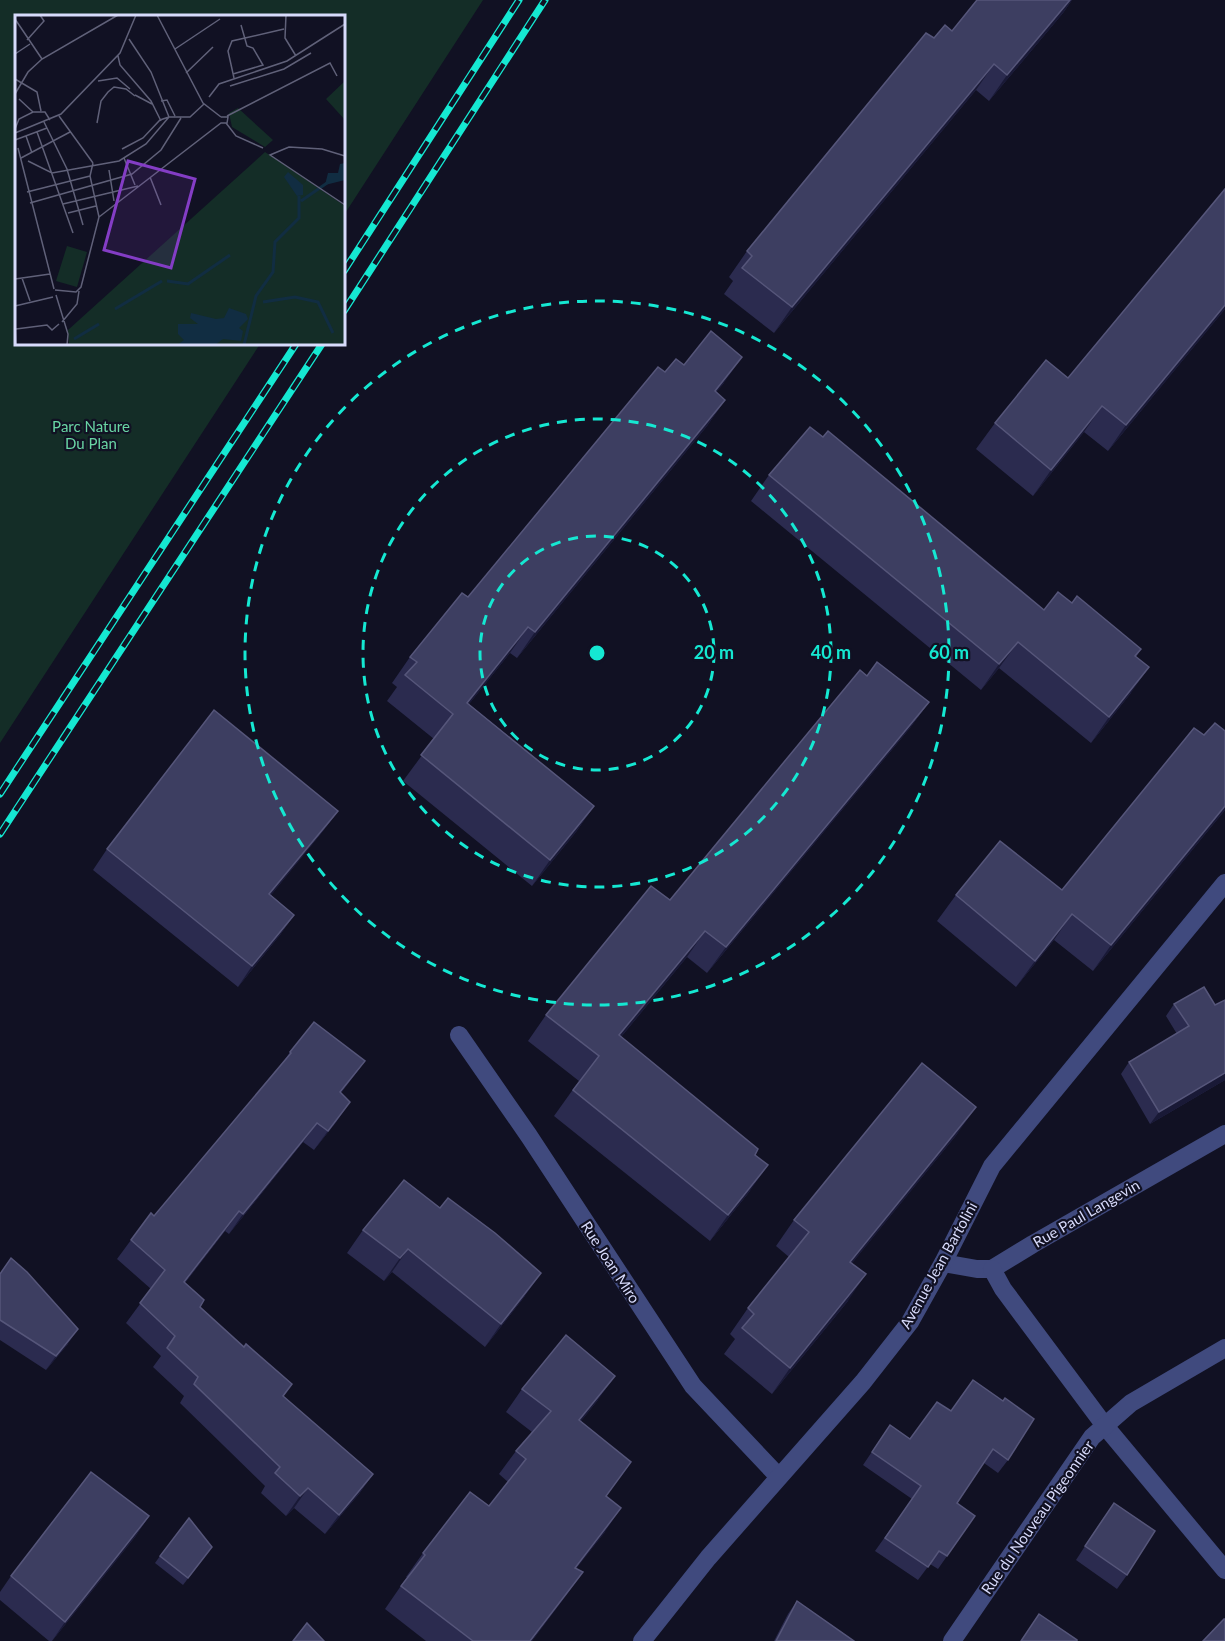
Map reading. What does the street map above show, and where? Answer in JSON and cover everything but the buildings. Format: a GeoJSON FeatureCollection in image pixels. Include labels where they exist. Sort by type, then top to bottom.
{"type":"FeatureCollection","features":[{"type":"Feature","properties":{"kind":"street","name":"Avenue Jean Bartolini"},"geometry":{"type":"LineString","coordinates":[[642,1641],[708,1558],[863,1382],[910,1322],[992,1166],[1225,883]]}},
{"type":"Feature","properties":{"kind":"street","name":"Rue Joan Miro"},"geometry":{"type":"LineString","coordinates":[[459,1035],[529,1136],[693,1386],[778,1476]]}},
{"type":"Feature","properties":{"kind":"street","name":"Rue Paul Langevin"},"geometry":{"type":"LineString","coordinates":[[992,1269],[1225,1134]]}},
{"type":"Feature","properties":{"kind":"street"},"geometry":{"type":"LineString","coordinates":[[943,1263],[977,1269],[992,1269],[1003,1289],[1105,1426],[1225,1570]]}},
{"type":"Feature","properties":{"kind":"street","name":"Rue du Nouveau Pigeonnier"},"geometry":{"type":"LineString","coordinates":[[952,1641],[1092,1437],[1131,1403],[1225,1348]]}},
{"type":"Feature","properties":{"kind":"green space","name":"Parc Nature Du Plan"},"geometry":{"type":"Polygon","coordinates":[[[0,0],[483,0],[345,213],[345,15],[15,15],[15,345],[259,345],[0,743],[0,0]]]}},
{"type":"Feature","properties":{"kind":"railway"},"geometry":{"type":"LineString","coordinates":[[345,269],[519,0]]}},
{"type":"Feature","properties":{"kind":"railway"},"geometry":{"type":"LineString","coordinates":[[345,309],[545,0]]}},
{"type":"Feature","properties":{"kind":"railway"},"geometry":{"type":"LineString","coordinates":[[0,794],[295,345]]}},
{"type":"Feature","properties":{"kind":"railway"},"geometry":{"type":"LineString","coordinates":[[0,834],[321,345]]}}]}
